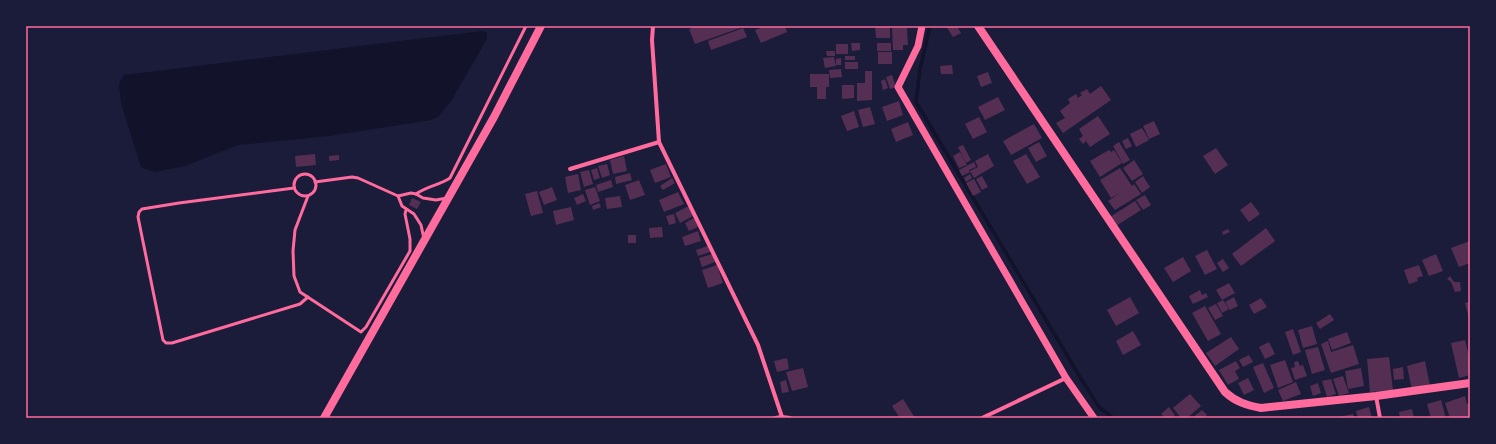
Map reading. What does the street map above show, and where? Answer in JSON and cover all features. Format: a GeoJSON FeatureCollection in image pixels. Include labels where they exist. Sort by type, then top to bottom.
{"type":"FeatureCollection","features":[{"type":"Feature","properties":{"kind":"main road"},"geometry":{"type":"LineString","coordinates":[[324,418],[494,117],[541,26]]}},
{"type":"Feature","properties":{"kind":"main road"},"geometry":{"type":"LineString","coordinates":[[978,26],[1225,392],[1234,400],[1261,408],[1376,396],[1470,383]]}},
{"type":"Feature","properties":{"kind":"street"},"geometry":{"type":"LineString","coordinates":[[652,26],[659,142],[758,345],[782,417]]}},
{"type":"Feature","properties":{"kind":"street"},"geometry":{"type":"LineString","coordinates":[[922,26],[918,46],[898,87],[1066,378],[1094,418]]}},
{"type":"Feature","properties":{"kind":"street"},"geometry":{"type":"LineString","coordinates":[[570,169],[659,142]]}},
{"type":"Feature","properties":{"kind":"street"},"geometry":{"type":"LineString","coordinates":[[982,418],[1066,378]]}},
{"type":"Feature","properties":{"kind":"street"},"geometry":{"type":"LineString","coordinates":[[1376,396],[1380,418]]}},
{"type":"Feature","properties":{"kind":"street"},"geometry":{"type":"LineString","coordinates":[[776,418],[790,418]]}},
{"type":"Feature","properties":{"kind":"lane"},"geometry":{"type":"LineString","coordinates":[[416,194],[423,189],[450,178],[526,26]]}},
{"type":"Feature","properties":{"kind":"lane"},"geometry":{"type":"LineString","coordinates":[[302,175],[308,175],[315,182],[313,193],[308,196],[302,196],[297,193],[294,188],[294,182],[302,175]]}},
{"type":"Feature","properties":{"kind":"lane"},"geometry":{"type":"LineString","coordinates":[[315,182],[352,177],[358,178],[398,196],[416,194],[423,198],[436,200],[449,197]]}},
{"type":"Feature","properties":{"kind":"lane"},"geometry":{"type":"LineString","coordinates":[[294,188],[142,209],[139,212],[138,217],[163,340],[166,343],[172,343],[300,304],[308,297]]}},
{"type":"Feature","properties":{"kind":"lane"},"geometry":{"type":"LineString","coordinates":[[308,196],[295,230],[293,251],[294,276],[300,292],[361,332],[366,327],[410,251],[410,239],[405,214],[406,210]]}},
{"type":"Feature","properties":{"kind":"lane"},"geometry":{"type":"LineString","coordinates":[[398,196],[402,206],[414,214],[421,225],[424,242]]}},
{"type":"Feature","properties":{"kind":"shaded area"},"geometry":{"type":"Polygon","coordinates":[[[482,31],[487,33],[487,39],[451,101],[438,117],[431,120],[329,136],[238,145],[185,166],[155,172],[141,167],[121,103],[119,84],[124,75],[482,31]]]}},
{"type":"Feature","properties":{"kind":"building"},"geometry":{"type":"Polygon","coordinates":[[[697,26],[740,26],[740,28],[695,44],[689,29],[697,26]]]}},
{"type":"Feature","properties":{"kind":"building"},"geometry":{"type":"Polygon","coordinates":[[[765,26],[785,26],[787,32],[761,43],[755,30],[765,26]]]}},
{"type":"Feature","properties":{"kind":"building"},"geometry":{"type":"Polygon","coordinates":[[[875,26],[890,26],[890,38],[876,38],[875,26]]]}},
{"type":"Feature","properties":{"kind":"building"},"geometry":{"type":"Polygon","coordinates":[[[946,26],[960,26],[958,28],[961,33],[953,37],[946,26]]]}},
{"type":"Feature","properties":{"kind":"building"},"geometry":{"type":"Polygon","coordinates":[[[743,28],[747,37],[711,50],[708,41],[743,28]]]}},
{"type":"Feature","properties":{"kind":"building"},"geometry":{"type":"Polygon","coordinates":[[[892,28],[907,28],[908,45],[903,45],[903,50],[893,50],[892,28]]]}},
{"type":"Feature","properties":{"kind":"building"},"geometry":{"type":"Polygon","coordinates":[[[851,43],[860,43],[860,50],[852,51],[851,43]]]}},
{"type":"Feature","properties":{"kind":"building"},"geometry":{"type":"Polygon","coordinates":[[[877,43],[891,43],[891,51],[877,51],[877,43]]]}},
{"type":"Feature","properties":{"kind":"building"},"geometry":{"type":"Polygon","coordinates":[[[836,44],[848,44],[848,54],[836,54],[836,44]]]}},
{"type":"Feature","properties":{"kind":"building"},"geometry":{"type":"Polygon","coordinates":[[[826,51],[835,51],[835,56],[827,56],[826,51]]]}},
{"type":"Feature","properties":{"kind":"building"},"geometry":{"type":"Polygon","coordinates":[[[878,52],[892,52],[892,64],[878,64],[878,52]]]}},
{"type":"Feature","properties":{"kind":"building"},"geometry":{"type":"Polygon","coordinates":[[[845,56],[855,56],[855,60],[845,60],[845,56]]]}},
{"type":"Feature","properties":{"kind":"building"},"geometry":{"type":"Polygon","coordinates":[[[834,57],[836,66],[825,68],[823,58],[834,57]]]}},
{"type":"Feature","properties":{"kind":"building"},"geometry":{"type":"Polygon","coordinates":[[[841,58],[841,65],[836,65],[836,59],[841,58]]]}},
{"type":"Feature","properties":{"kind":"building"},"geometry":{"type":"Polygon","coordinates":[[[845,62],[858,62],[858,69],[845,69],[845,62]]]}},
{"type":"Feature","properties":{"kind":"building"},"geometry":{"type":"Polygon","coordinates":[[[952,65],[953,74],[941,74],[940,66],[952,65]]]}},
{"type":"Feature","properties":{"kind":"building"},"geometry":{"type":"Polygon","coordinates":[[[841,69],[842,77],[830,78],[829,70],[841,69]]]}},
{"type":"Feature","properties":{"kind":"building"},"geometry":{"type":"Polygon","coordinates":[[[865,71],[872,71],[872,100],[857,101],[857,83],[865,83],[865,71]]]}},
{"type":"Feature","properties":{"kind":"building"},"geometry":{"type":"Polygon","coordinates":[[[988,72],[992,83],[981,87],[977,76],[988,72]]]}},
{"type":"Feature","properties":{"kind":"building"},"geometry":{"type":"Polygon","coordinates":[[[810,74],[829,74],[829,87],[826,87],[826,99],[817,99],[817,87],[810,87],[810,74]]]}},
{"type":"Feature","properties":{"kind":"building"},"geometry":{"type":"Polygon","coordinates":[[[892,75],[896,87],[890,89],[886,77],[892,75]]]}},
{"type":"Feature","properties":{"kind":"building"},"geometry":{"type":"Polygon","coordinates":[[[885,79],[888,88],[883,90],[881,81],[885,79]]]}},
{"type":"Feature","properties":{"kind":"building"},"geometry":{"type":"Polygon","coordinates":[[[842,85],[854,85],[854,98],[842,99],[842,85]]]}},
{"type":"Feature","properties":{"kind":"building"},"geometry":{"type":"Polygon","coordinates":[[[1101,86],[1111,100],[1063,133],[1056,123],[1065,118],[1060,111],[1070,103],[1068,99],[1076,94],[1078,98],[1082,95],[1080,93],[1087,89],[1090,94],[1101,86]]]}},
{"type":"Feature","properties":{"kind":"building"},"geometry":{"type":"Polygon","coordinates":[[[998,97],[1005,110],[985,120],[978,107],[998,97]]]}},
{"type":"Feature","properties":{"kind":"building"},"geometry":{"type":"Polygon","coordinates":[[[899,101],[903,115],[887,121],[882,107],[899,101]]]}},
{"type":"Feature","properties":{"kind":"building"},"geometry":{"type":"Polygon","coordinates":[[[870,107],[875,124],[863,127],[858,110],[870,107]]]}},
{"type":"Feature","properties":{"kind":"building"},"geometry":{"type":"Polygon","coordinates":[[[854,111],[859,127],[847,131],[841,116],[854,111]]]}},
{"type":"Feature","properties":{"kind":"building"},"geometry":{"type":"Polygon","coordinates":[[[1098,116],[1110,134],[1090,147],[1086,141],[1083,144],[1079,139],[1083,136],[1079,129],[1098,116]]]}},
{"type":"Feature","properties":{"kind":"building"},"geometry":{"type":"Polygon","coordinates":[[[979,117],[987,132],[973,139],[965,124],[979,117]]]}},
{"type":"Feature","properties":{"kind":"building"},"geometry":{"type":"Polygon","coordinates":[[[1154,121],[1160,134],[1149,139],[1143,126],[1154,121]]]}},
{"type":"Feature","properties":{"kind":"building"},"geometry":{"type":"Polygon","coordinates":[[[908,122],[913,135],[896,142],[891,129],[908,122]]]}},
{"type":"Feature","properties":{"kind":"building"},"geometry":{"type":"Polygon","coordinates":[[[1034,124],[1042,138],[1011,155],[1003,141],[1034,124]]]}},
{"type":"Feature","properties":{"kind":"building"},"geometry":{"type":"Polygon","coordinates":[[[1142,128],[1149,140],[1136,147],[1130,134],[1142,128]]]}},
{"type":"Feature","properties":{"kind":"building"},"geometry":{"type":"Polygon","coordinates":[[[1128,138],[1132,146],[1126,149],[1122,141],[1128,138]]]}},
{"type":"Feature","properties":{"kind":"building"},"geometry":{"type":"Polygon","coordinates":[[[1039,142],[1047,156],[1036,162],[1028,148],[1039,142]]]}},
{"type":"Feature","properties":{"kind":"building"},"geometry":{"type":"Polygon","coordinates":[[[1119,142],[1130,160],[1123,164],[1113,146],[1119,142]]]}},
{"type":"Feature","properties":{"kind":"building"},"geometry":{"type":"Polygon","coordinates":[[[963,145],[971,160],[966,163],[958,147],[963,145]]]}},
{"type":"Feature","properties":{"kind":"building"},"geometry":{"type":"Polygon","coordinates":[[[1216,148],[1228,165],[1215,174],[1203,156],[1216,148]]]}},
{"type":"Feature","properties":{"kind":"building"},"geometry":{"type":"Polygon","coordinates":[[[1109,150],[1111,152],[1114,150],[1122,163],[1100,177],[1090,161],[1109,150]]]}},
{"type":"Feature","properties":{"kind":"building"},"geometry":{"type":"Polygon","coordinates":[[[960,152],[967,165],[959,168],[953,156],[960,152]]]}},
{"type":"Feature","properties":{"kind":"building"},"geometry":{"type":"Polygon","coordinates":[[[315,154],[316,165],[296,167],[295,156],[315,154]]]}},
{"type":"Feature","properties":{"kind":"building"},"geometry":{"type":"Polygon","coordinates":[[[988,154],[994,166],[974,178],[970,171],[978,167],[975,161],[988,154]]]}},
{"type":"Feature","properties":{"kind":"building"},"geometry":{"type":"Polygon","coordinates":[[[1026,154],[1040,177],[1027,184],[1013,161],[1026,154]]]}},
{"type":"Feature","properties":{"kind":"building"},"geometry":{"type":"Polygon","coordinates":[[[339,155],[339,160],[329,161],[329,156],[339,155]]]}},
{"type":"Feature","properties":{"kind":"building"},"geometry":{"type":"Polygon","coordinates":[[[624,156],[627,171],[613,174],[610,160],[624,156]]]}},
{"type":"Feature","properties":{"kind":"building"},"geometry":{"type":"Polygon","coordinates":[[[1134,160],[1143,174],[1132,181],[1123,168],[1134,160]]]}},
{"type":"Feature","properties":{"kind":"building"},"geometry":{"type":"Polygon","coordinates":[[[974,162],[976,167],[969,170],[970,172],[962,176],[959,170],[974,162]]]}},
{"type":"Feature","properties":{"kind":"building"},"geometry":{"type":"Polygon","coordinates":[[[607,164],[610,175],[602,178],[598,166],[607,164]]]}},
{"type":"Feature","properties":{"kind":"building"},"geometry":{"type":"Polygon","coordinates":[[[666,164],[671,177],[655,183],[650,170],[666,164]]]}},
{"type":"Feature","properties":{"kind":"building"},"geometry":{"type":"Polygon","coordinates":[[[597,168],[600,178],[594,180],[591,170],[597,168]]]}},
{"type":"Feature","properties":{"kind":"building"},"geometry":{"type":"Polygon","coordinates":[[[1120,168],[1132,186],[1134,184],[1141,194],[1115,210],[1108,201],[1120,193],[1111,198],[1100,180],[1120,168]]]}},
{"type":"Feature","properties":{"kind":"building"},"geometry":{"type":"Polygon","coordinates":[[[589,170],[593,184],[584,187],[580,172],[589,170]]]}},
{"type":"Feature","properties":{"kind":"building"},"geometry":{"type":"Polygon","coordinates":[[[630,173],[632,180],[616,184],[615,177],[630,173]]]}},
{"type":"Feature","properties":{"kind":"building"},"geometry":{"type":"Polygon","coordinates":[[[578,174],[581,190],[568,193],[565,177],[578,174]]]}},
{"type":"Feature","properties":{"kind":"building"},"geometry":{"type":"Polygon","coordinates":[[[970,174],[972,178],[966,182],[964,178],[970,174]]]}},
{"type":"Feature","properties":{"kind":"building"},"geometry":{"type":"Polygon","coordinates":[[[982,176],[988,187],[982,190],[976,179],[982,176]]]}},
{"type":"Feature","properties":{"kind":"building"},"geometry":{"type":"Polygon","coordinates":[[[1143,176],[1150,187],[1142,193],[1135,182],[1143,176]]]}},
{"type":"Feature","properties":{"kind":"building"},"geometry":{"type":"Polygon","coordinates":[[[672,178],[675,183],[663,190],[660,186],[672,178]]]}},
{"type":"Feature","properties":{"kind":"building"},"geometry":{"type":"Polygon","coordinates":[[[974,179],[981,192],[973,196],[966,183],[974,179]]]}},
{"type":"Feature","properties":{"kind":"building"},"geometry":{"type":"Polygon","coordinates":[[[611,180],[613,187],[598,192],[596,185],[611,180]]]}},
{"type":"Feature","properties":{"kind":"building"},"geometry":{"type":"Polygon","coordinates":[[[639,180],[645,195],[630,200],[625,185],[639,180]]]}},
{"type":"Feature","properties":{"kind":"building"},"geometry":{"type":"Polygon","coordinates":[[[552,187],[557,200],[544,205],[539,192],[552,187]]]}},
{"type":"Feature","properties":{"kind":"building"},"geometry":{"type":"Polygon","coordinates":[[[595,187],[600,201],[590,205],[585,190],[595,187]]]}},
{"type":"Feature","properties":{"kind":"building"},"geometry":{"type":"Polygon","coordinates":[[[537,191],[543,213],[531,216],[525,194],[537,191]]]}},
{"type":"Feature","properties":{"kind":"building"},"geometry":{"type":"Polygon","coordinates":[[[678,192],[684,204],[664,212],[659,200],[678,192]]]}},
{"type":"Feature","properties":{"kind":"building"},"geometry":{"type":"Polygon","coordinates":[[[583,194],[586,201],[577,205],[574,198],[583,194]]]}},
{"type":"Feature","properties":{"kind":"building"},"geometry":{"type":"Polygon","coordinates":[[[1145,195],[1151,205],[1143,210],[1136,200],[1145,195]]]}},
{"type":"Feature","properties":{"kind":"building"},"geometry":{"type":"Polygon","coordinates":[[[620,196],[622,207],[607,209],[605,198],[620,196]]]}},
{"type":"Feature","properties":{"kind":"building"},"geometry":{"type":"Polygon","coordinates":[[[412,198],[421,202],[417,209],[409,205],[412,198]]]}},
{"type":"Feature","properties":{"kind":"building"},"geometry":{"type":"Polygon","coordinates":[[[1135,201],[1141,210],[1116,226],[1110,217],[1135,201]]]}},
{"type":"Feature","properties":{"kind":"building"},"geometry":{"type":"Polygon","coordinates":[[[1251,202],[1260,214],[1249,222],[1240,210],[1251,202]]]}},
{"type":"Feature","properties":{"kind":"building"},"geometry":{"type":"Polygon","coordinates":[[[599,203],[601,207],[593,210],[592,206],[599,203]]]}},
{"type":"Feature","properties":{"kind":"building"},"geometry":{"type":"Polygon","coordinates":[[[689,206],[693,216],[680,223],[675,213],[689,206]]]}},
{"type":"Feature","properties":{"kind":"building"},"geometry":{"type":"Polygon","coordinates":[[[571,207],[574,220],[556,225],[553,211],[571,207]]]}},
{"type":"Feature","properties":{"kind":"building"},"geometry":{"type":"Polygon","coordinates":[[[674,214],[676,223],[669,225],[666,216],[674,214]]]}},
{"type":"Feature","properties":{"kind":"building"},"geometry":{"type":"Polygon","coordinates":[[[694,218],[698,227],[689,231],[685,223],[694,218]]]}},
{"type":"Feature","properties":{"kind":"building"},"geometry":{"type":"Polygon","coordinates":[[[662,227],[663,237],[650,238],[649,228],[662,227]]]}},
{"type":"Feature","properties":{"kind":"building"},"geometry":{"type":"Polygon","coordinates":[[[1266,228],[1275,241],[1241,266],[1232,254],[1266,228]]]}},
{"type":"Feature","properties":{"kind":"building"},"geometry":{"type":"Polygon","coordinates":[[[1228,229],[1230,232],[1223,235],[1222,232],[1228,229]]]}},
{"type":"Feature","properties":{"kind":"building"},"geometry":{"type":"Polygon","coordinates":[[[698,231],[701,241],[685,246],[682,237],[698,231]]]}},
{"type":"Feature","properties":{"kind":"building"},"geometry":{"type":"Polygon","coordinates":[[[628,235],[636,235],[636,243],[628,243],[628,235]]]}},
{"type":"Feature","properties":{"kind":"building"},"geometry":{"type":"Polygon","coordinates":[[[1470,241],[1470,263],[1459,267],[1451,248],[1470,241]]]}},
{"type":"Feature","properties":{"kind":"building"},"geometry":{"type":"Polygon","coordinates":[[[708,246],[710,252],[698,256],[696,250],[708,246]]]}},
{"type":"Feature","properties":{"kind":"building"},"geometry":{"type":"Polygon","coordinates":[[[1207,250],[1217,269],[1205,275],[1195,256],[1207,250]]]}},
{"type":"Feature","properties":{"kind":"building"},"geometry":{"type":"Polygon","coordinates":[[[712,254],[715,262],[702,267],[699,258],[712,254]]]}},
{"type":"Feature","properties":{"kind":"building"},"geometry":{"type":"Polygon","coordinates":[[[1436,254],[1443,271],[1429,276],[1422,260],[1436,254]]]}},
{"type":"Feature","properties":{"kind":"building"},"geometry":{"type":"Polygon","coordinates":[[[1183,257],[1191,271],[1173,282],[1164,268],[1183,257]]]}},
{"type":"Feature","properties":{"kind":"building"},"geometry":{"type":"Polygon","coordinates":[[[1223,259],[1229,268],[1223,272],[1217,263],[1223,259]]]}},
{"type":"Feature","properties":{"kind":"building"},"geometry":{"type":"Polygon","coordinates":[[[717,265],[723,283],[708,288],[702,270],[717,265]]]}},
{"type":"Feature","properties":{"kind":"building"},"geometry":{"type":"Polygon","coordinates":[[[1419,265],[1423,276],[1417,278],[1418,281],[1409,284],[1404,270],[1419,265]]]}},
{"type":"Feature","properties":{"kind":"building"},"geometry":{"type":"Polygon","coordinates":[[[1450,276],[1454,282],[1460,282],[1461,291],[1455,292],[1451,282],[1447,279],[1450,276]]]}},
{"type":"Feature","properties":{"kind":"building"},"geometry":{"type":"Polygon","coordinates":[[[1229,283],[1235,293],[1222,300],[1216,290],[1229,283]]]}},
{"type":"Feature","properties":{"kind":"building"},"geometry":{"type":"Polygon","coordinates":[[[1200,290],[1202,295],[1206,293],[1208,297],[1193,304],[1189,296],[1200,290]]]}},
{"type":"Feature","properties":{"kind":"building"},"geometry":{"type":"Polygon","coordinates":[[[1130,297],[1139,313],[1116,326],[1107,310],[1130,297]]]}},
{"type":"Feature","properties":{"kind":"building"},"geometry":{"type":"Polygon","coordinates":[[[1234,297],[1238,306],[1230,310],[1225,302],[1234,297]]]}},
{"type":"Feature","properties":{"kind":"building"},"geometry":{"type":"Polygon","coordinates":[[[1261,298],[1267,307],[1254,314],[1249,305],[1261,298]]]}},
{"type":"Feature","properties":{"kind":"building"},"geometry":{"type":"Polygon","coordinates":[[[1223,300],[1229,309],[1222,313],[1217,303],[1223,300]]]}},
{"type":"Feature","properties":{"kind":"building"},"geometry":{"type":"Polygon","coordinates":[[[1470,302],[1470,321],[1465,303],[1470,302]]]}},
{"type":"Feature","properties":{"kind":"building"},"geometry":{"type":"Polygon","coordinates":[[[1216,304],[1223,316],[1215,320],[1208,308],[1216,304]]]}},
{"type":"Feature","properties":{"kind":"building"},"geometry":{"type":"Polygon","coordinates":[[[1205,306],[1221,334],[1208,341],[1192,313],[1205,306]]]}},
{"type":"Feature","properties":{"kind":"building"},"geometry":{"type":"Polygon","coordinates":[[[1330,314],[1334,320],[1320,329],[1316,323],[1330,314]]]}},
{"type":"Feature","properties":{"kind":"building"},"geometry":{"type":"Polygon","coordinates":[[[1312,326],[1317,344],[1303,348],[1298,330],[1312,326]]]}},
{"type":"Feature","properties":{"kind":"building"},"geometry":{"type":"Polygon","coordinates":[[[1293,329],[1301,352],[1293,355],[1285,332],[1293,329]]]}},
{"type":"Feature","properties":{"kind":"building"},"geometry":{"type":"Polygon","coordinates":[[[1133,331],[1141,345],[1123,355],[1116,341],[1133,331]]]}},
{"type":"Feature","properties":{"kind":"building"},"geometry":{"type":"Polygon","coordinates":[[[1347,332],[1351,343],[1332,350],[1328,339],[1347,332]]]}},
{"type":"Feature","properties":{"kind":"building"},"geometry":{"type":"Polygon","coordinates":[[[1231,337],[1239,349],[1215,366],[1206,353],[1231,337]]]}},
{"type":"Feature","properties":{"kind":"building"},"geometry":{"type":"Polygon","coordinates":[[[1465,340],[1470,360],[1470,375],[1459,378],[1451,343],[1465,340]]]}},
{"type":"Feature","properties":{"kind":"building"},"geometry":{"type":"Polygon","coordinates":[[[1328,341],[1331,352],[1353,345],[1359,364],[1331,373],[1321,344],[1328,341]]]}},
{"type":"Feature","properties":{"kind":"building"},"geometry":{"type":"Polygon","coordinates":[[[1269,342],[1275,354],[1265,359],[1259,347],[1269,342]]]}},
{"type":"Feature","properties":{"kind":"building"},"geometry":{"type":"Polygon","coordinates":[[[1318,347],[1325,370],[1312,374],[1305,350],[1318,347]]]}},
{"type":"Feature","properties":{"kind":"building"},"geometry":{"type":"Polygon","coordinates":[[[1249,355],[1253,362],[1243,367],[1239,360],[1249,355]]]}},
{"type":"Feature","properties":{"kind":"building"},"geometry":{"type":"Polygon","coordinates":[[[1389,357],[1393,390],[1370,392],[1367,359],[1389,357]]]}},
{"type":"Feature","properties":{"kind":"building"},"geometry":{"type":"Polygon","coordinates":[[[787,358],[789,369],[777,372],[774,361],[787,358]]]}},
{"type":"Feature","properties":{"kind":"building"},"geometry":{"type":"Polygon","coordinates":[[[1285,360],[1293,382],[1278,388],[1270,365],[1285,360]]]}},
{"type":"Feature","properties":{"kind":"building"},"geometry":{"type":"Polygon","coordinates":[[[1236,361],[1240,368],[1235,371],[1239,379],[1228,385],[1219,370],[1236,361]]]}},
{"type":"Feature","properties":{"kind":"building"},"geometry":{"type":"Polygon","coordinates":[[[1298,361],[1300,366],[1303,365],[1307,376],[1295,380],[1291,368],[1295,367],[1294,362],[1298,361]]]}},
{"type":"Feature","properties":{"kind":"building"},"geometry":{"type":"Polygon","coordinates":[[[1425,361],[1430,386],[1412,390],[1407,366],[1425,361]]]}},
{"type":"Feature","properties":{"kind":"building"},"geometry":{"type":"Polygon","coordinates":[[[1263,363],[1274,388],[1264,393],[1253,367],[1263,363]]]}},
{"type":"Feature","properties":{"kind":"building"},"geometry":{"type":"Polygon","coordinates":[[[1403,367],[1404,379],[1394,380],[1393,369],[1403,367]]]}},
{"type":"Feature","properties":{"kind":"building"},"geometry":{"type":"Polygon","coordinates":[[[803,368],[808,387],[792,391],[786,372],[803,368]]]}},
{"type":"Feature","properties":{"kind":"building"},"geometry":{"type":"Polygon","coordinates":[[[1361,368],[1364,386],[1348,389],[1345,371],[1361,368]]]}},
{"type":"Feature","properties":{"kind":"building"},"geometry":{"type":"Polygon","coordinates":[[[1343,376],[1349,393],[1339,396],[1333,379],[1343,376]]]}},
{"type":"Feature","properties":{"kind":"building"},"geometry":{"type":"Polygon","coordinates":[[[1248,378],[1254,390],[1244,395],[1238,383],[1248,378]]]}},
{"type":"Feature","properties":{"kind":"building"},"geometry":{"type":"Polygon","coordinates":[[[1331,379],[1336,394],[1327,397],[1322,381],[1331,379]]]}},
{"type":"Feature","properties":{"kind":"building"},"geometry":{"type":"Polygon","coordinates":[[[786,380],[789,392],[782,393],[780,382],[786,380]]]}},
{"type":"Feature","properties":{"kind":"building"},"geometry":{"type":"Polygon","coordinates":[[[1296,382],[1301,394],[1283,401],[1278,390],[1296,382]]]}},
{"type":"Feature","properties":{"kind":"building"},"geometry":{"type":"Polygon","coordinates":[[[1318,383],[1321,393],[1313,396],[1310,386],[1318,383]]]}},
{"type":"Feature","properties":{"kind":"building"},"geometry":{"type":"Polygon","coordinates":[[[1190,394],[1201,406],[1187,418],[1181,418],[1173,408],[1190,394]]]}},
{"type":"Feature","properties":{"kind":"building"},"geometry":{"type":"Polygon","coordinates":[[[1465,396],[1467,404],[1470,403],[1470,418],[1450,418],[1445,403],[1465,396]]]}},
{"type":"Feature","properties":{"kind":"building"},"geometry":{"type":"Polygon","coordinates":[[[903,399],[915,418],[900,418],[892,406],[903,399]]]}},
{"type":"Feature","properties":{"kind":"building"},"geometry":{"type":"Polygon","coordinates":[[[1441,400],[1446,418],[1431,418],[1427,404],[1441,400]]]}},
{"type":"Feature","properties":{"kind":"building"},"geometry":{"type":"Polygon","coordinates":[[[1169,407],[1175,415],[1171,418],[1165,418],[1161,414],[1169,407]]]}},
{"type":"Feature","properties":{"kind":"building"},"geometry":{"type":"Polygon","coordinates":[[[1369,407],[1372,418],[1358,418],[1356,411],[1369,407]]]}},
{"type":"Feature","properties":{"kind":"building"},"geometry":{"type":"Polygon","coordinates":[[[1412,409],[1414,418],[1400,418],[1399,412],[1412,409]]]}},
{"type":"Feature","properties":{"kind":"building"},"geometry":{"type":"Polygon","coordinates":[[[1202,410],[1207,415],[1204,418],[1192,418],[1202,410]]]}},
{"type":"Feature","properties":{"kind":"building"},"geometry":{"type":"Polygon","coordinates":[[[1353,414],[1354,418],[1339,418],[1339,417],[1353,414]]]}},
{"type":"Feature","properties":{"kind":"waterway"},"geometry":{"type":"LineString","coordinates":[[930,26],[920,69],[916,102],[1080,377],[1099,407],[1113,418]]}}]}
